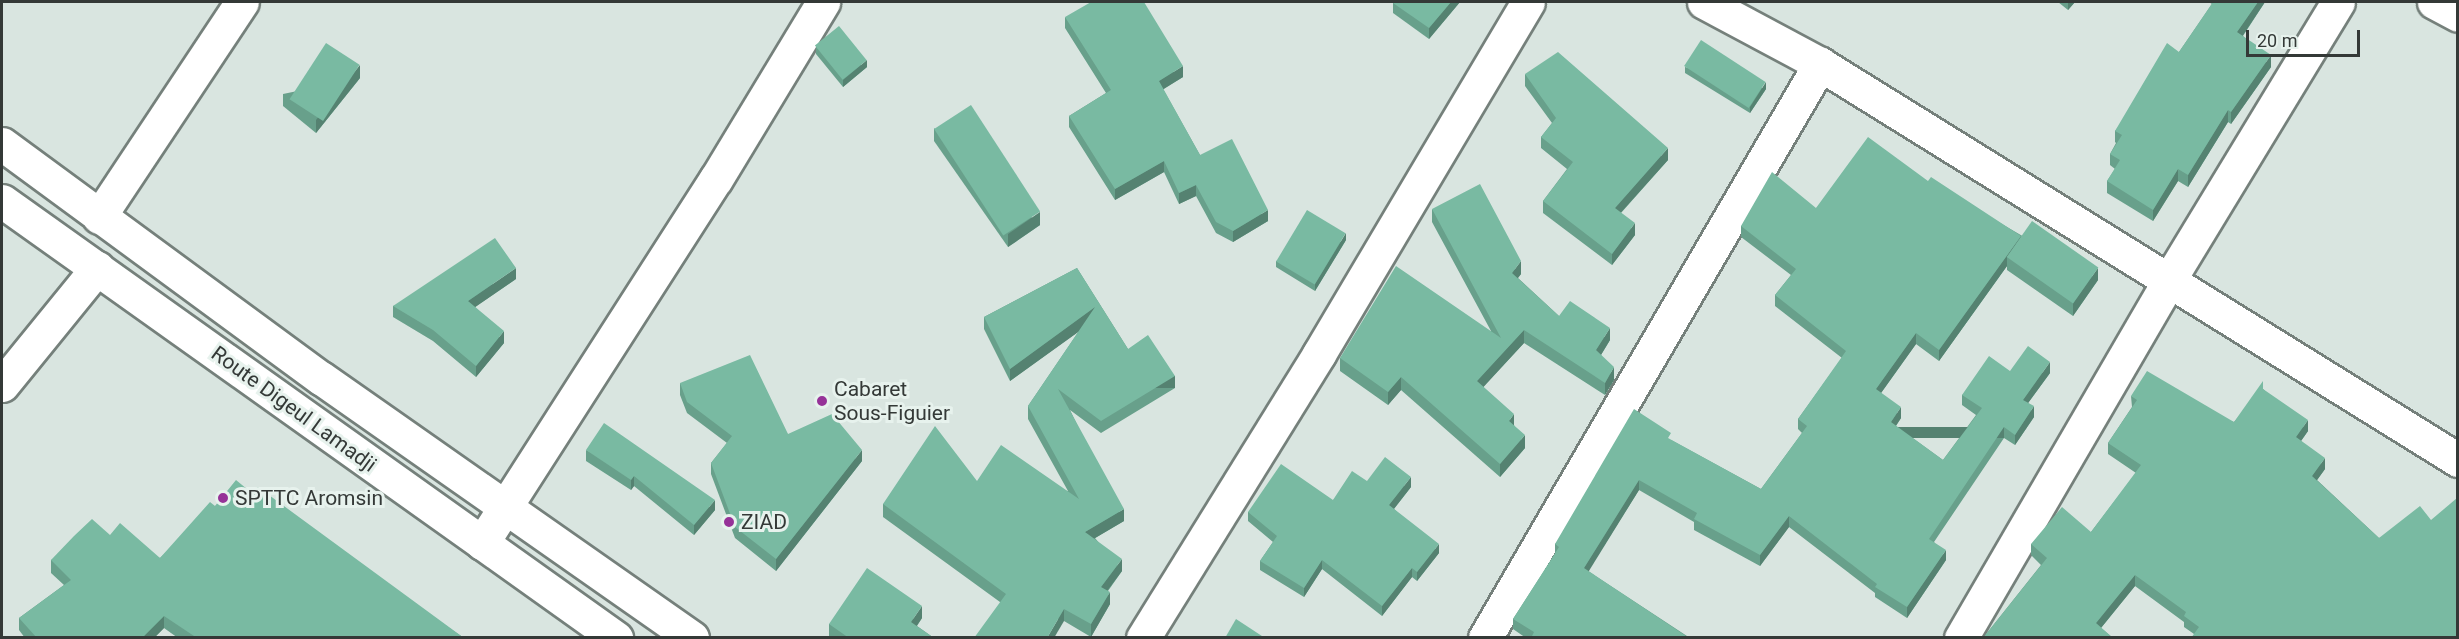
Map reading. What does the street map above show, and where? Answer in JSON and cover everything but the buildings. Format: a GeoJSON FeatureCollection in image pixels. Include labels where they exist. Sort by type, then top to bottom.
{"type":"FeatureCollection","features":[{"type":"Feature","properties":{"kind":"street"},"geometry":{"type":"LineString","coordinates":[[99,217],[242,2]]}},
{"type":"Feature","properties":{"kind":"street"},"geometry":{"type":"LineString","coordinates":[[482,543],[716,179],[823,2]]}},
{"type":"Feature","properties":{"kind":"street"},"geometry":{"type":"LineString","coordinates":[[1143,638],[1319,354],[1528,2]]}},
{"type":"Feature","properties":{"kind":"street"},"geometry":{"type":"LineString","coordinates":[[1704,2],[1820,64],[2457,460]]}},
{"type":"Feature","properties":{"kind":"street"},"geometry":{"type":"LineString","coordinates":[[1961,638],[2169,280],[2338,2]]}},
{"type":"Feature","properties":{"kind":"street"},"geometry":{"type":"LineString","coordinates":[[2434,2],[2457,15]]}},
{"type":"Feature","properties":{"kind":"street"},"geometry":{"type":"LineString","coordinates":[[1485,638],[1820,64]]}},
{"type":"Feature","properties":{"kind":"street"},"geometry":{"type":"LineString","coordinates":[[2,144],[99,217],[692,638]]}},
{"type":"Feature","properties":{"kind":"street","name":"Route Digeul Lamadji"},"geometry":{"type":"LineString","coordinates":[[2,201],[616,638]]}},
{"type":"Feature","properties":{"kind":"street"},"geometry":{"type":"LineString","coordinates":[[2,385],[97,268]]}},
{"type":"Feature","properties":{"kind":"place","name":"Cabaret Sous-Figuier"},"geometry":{"type":"Point","coordinates":[822,401]}},
{"type":"Feature","properties":{"kind":"place","name":"SPTTC Aromsin"},"geometry":{"type":"Point","coordinates":[223,498]}},
{"type":"Feature","properties":{"kind":"place","name":"ZIAD"},"geometry":{"type":"Point","coordinates":[729,522]}}]}
